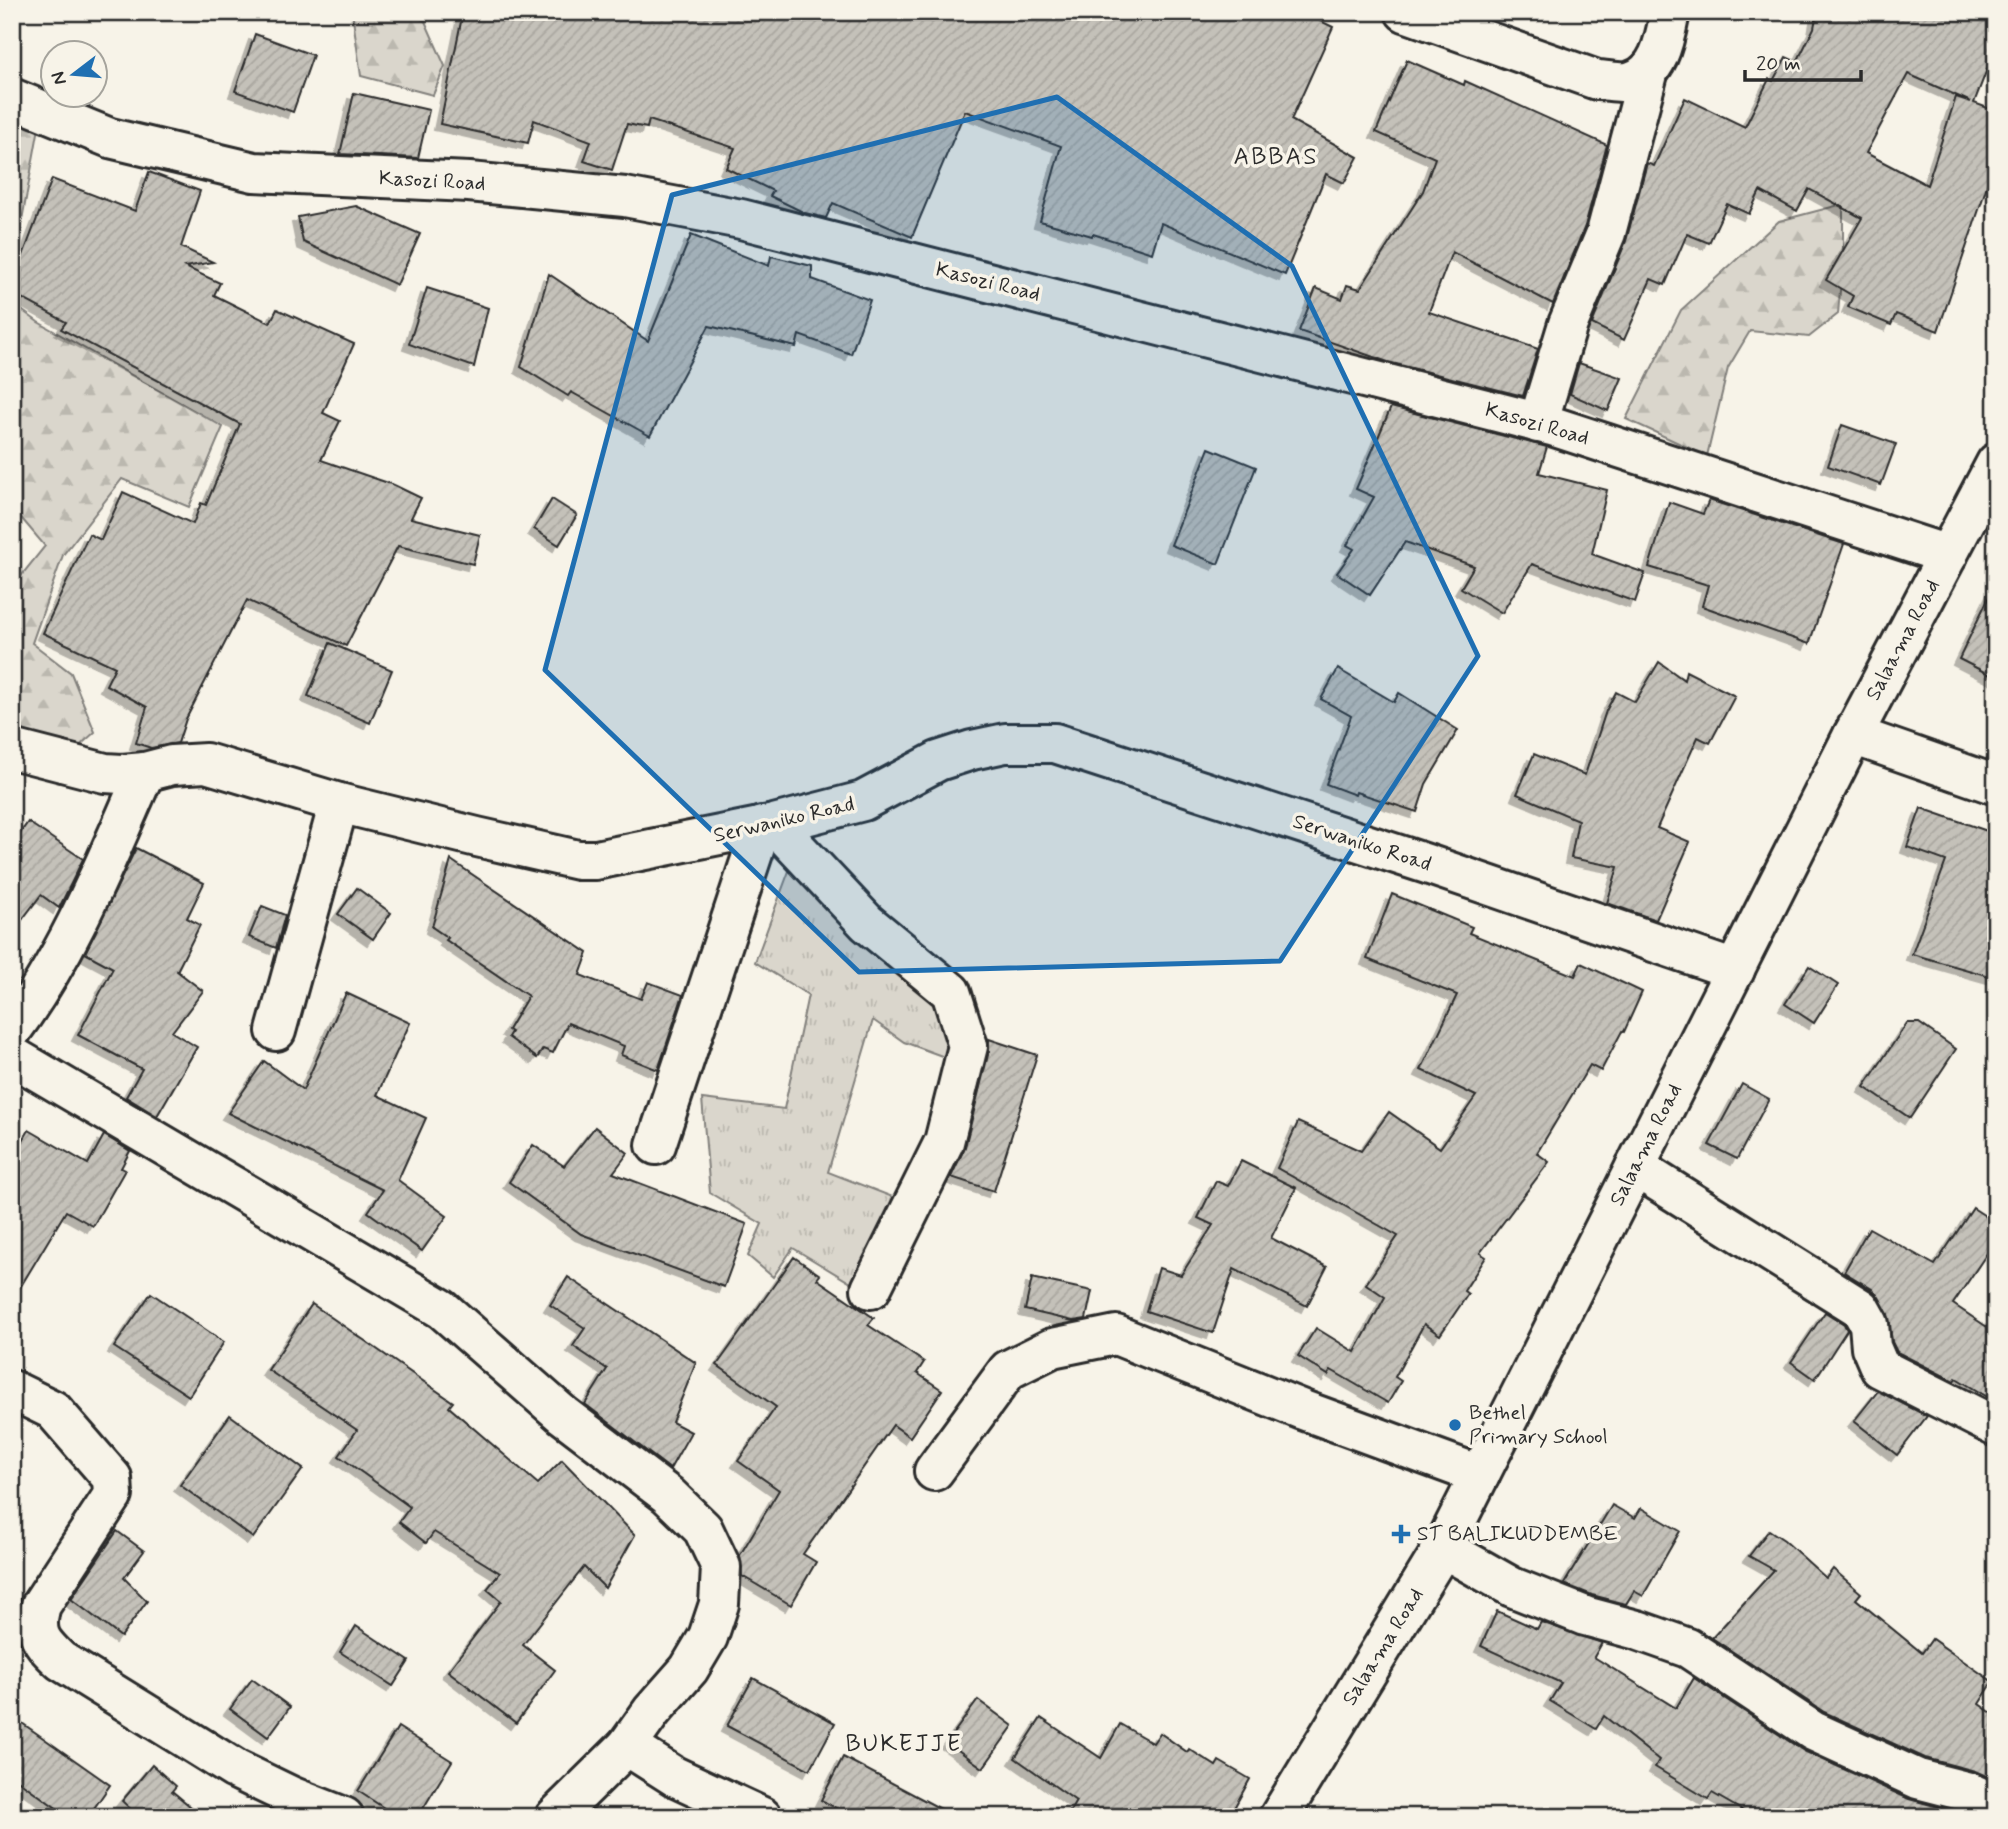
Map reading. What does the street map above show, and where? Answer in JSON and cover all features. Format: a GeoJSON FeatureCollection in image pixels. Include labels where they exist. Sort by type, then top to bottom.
{"type":"FeatureCollection","features":[{"type":"Feature","properties":{"kind":"street"},"geometry":{"type":"LineString","coordinates":[[1405,12],[1597,80],[1630,82],[1649,70]]}},
{"type":"Feature","properties":{"kind":"street"},"geometry":{"type":"LineString","coordinates":[[1538,423],[1568,324],[1606,233],[1649,70],[1663,45],[1670,12]]}},
{"type":"Feature","properties":{"kind":"street","name":"Kasozi Road"},"geometry":{"type":"LineString","coordinates":[[12,98],[110,138],[254,172],[469,182],[599,194],[741,219],[1538,423],[1948,555]]}},
{"type":"Feature","properties":{"kind":"street","name":"Salaama Road"},"geometry":{"type":"LineString","coordinates":[[1279,1817],[1443,1548],[1853,735],[1996,463]]}},
{"type":"Feature","properties":{"kind":"street"},"geometry":{"type":"LineString","coordinates":[[1853,735],[1996,785]]}},
{"type":"Feature","properties":{"kind":"street","name":"Serwaniko Road"},"geometry":{"type":"LineString","coordinates":[[12,749],[105,773],[145,772],[172,765],[206,763],[339,803],[578,860],[596,860],[768,825],[863,802],[938,761],[971,750],[1005,743],[1055,743],[1427,864],[1735,970]]}},
{"type":"Feature","properties":{"kind":"street"},"geometry":{"type":"LineString","coordinates":[[12,1030],[37,997],[96,883],[145,772]]}},
{"type":"Feature","properties":{"kind":"street"},"geometry":{"type":"LineString","coordinates":[[276,1031],[339,803]]}},
{"type":"Feature","properties":{"kind":"street"},"geometry":{"type":"LineString","coordinates":[[656,1145],[768,825],[867,923],[951,992],[968,1045],[944,1142],[871,1289]]}},
{"type":"Feature","properties":{"kind":"street"},"geometry":{"type":"LineString","coordinates":[[12,1056],[442,1309],[563,1415],[668,1495],[703,1529],[721,1567],[719,1604],[708,1637],[689,1669],[652,1711],[627,1746],[555,1817]]}},
{"type":"Feature","properties":{"kind":"street"},"geometry":{"type":"LineString","coordinates":[[1635,1167],[1860,1308],[1869,1324],[1871,1347],[1880,1367],[1996,1427]]}},
{"type":"Feature","properties":{"kind":"street"},"geometry":{"type":"LineString","coordinates":[[934,1471],[1008,1370],[1052,1348],[1116,1335],[1303,1410],[1480,1475]]}},
{"type":"Feature","properties":{"kind":"street"},"geometry":{"type":"LineString","coordinates":[[12,1390],[53,1410],[112,1478],[113,1495],[41,1605],[37,1619],[38,1633],[44,1645],[61,1661],[235,1769],[293,1797],[344,1817]]}},
{"type":"Feature","properties":{"kind":"street"},"geometry":{"type":"LineString","coordinates":[[1443,1548],[1512,1587],[1585,1616],[1688,1648],[1812,1731],[1918,1779],[1969,1792],[1996,1804]]}},
{"type":"Feature","properties":{"kind":"street"},"geometry":{"type":"LineString","coordinates":[[627,1746],[674,1776],[762,1817]]}},
{"type":"Feature","properties":{"kind":"highlighted area"},"geometry":{"type":"Polygon","coordinates":[[[1057,97],[1292,266],[1478,656],[1280,961],[859,972],[545,670],[672,195],[1057,97]]]}},
{"type":"Feature","properties":{"kind":"green space"},"geometry":{"type":"Polygon","coordinates":[[[352,12],[408,12],[425,21],[445,66],[433,95],[361,76],[352,12]]]}},
{"type":"Feature","properties":{"kind":"green space"},"geometry":{"type":"Polygon","coordinates":[[[12,112],[40,122],[20,231],[12,250],[12,112]]]}},
{"type":"Feature","properties":{"kind":"green space"},"geometry":{"type":"Polygon","coordinates":[[[1843,204],[1843,256],[1838,314],[1809,337],[1750,331],[1728,368],[1707,456],[1626,419],[1681,310],[1779,221],[1843,204]]]}},
{"type":"Feature","properties":{"kind":"green space"},"geometry":{"type":"Polygon","coordinates":[[[12,303],[38,322],[223,427],[189,507],[122,479],[63,555],[32,643],[71,673],[95,732],[75,750],[12,734],[12,587],[45,546],[17,513],[12,517],[12,303]]]}},
{"type":"Feature","properties":{"kind":"green space"},"geometry":{"type":"Polygon","coordinates":[[[792,863],[946,996],[950,1059],[904,1042],[873,1020],[828,1172],[903,1201],[856,1286],[793,1248],[773,1277],[748,1256],[762,1224],[710,1193],[702,1099],[784,1109],[808,995],[755,962],[792,863]]]}},
{"type":"Feature","properties":{"kind":"building"},"geometry":{"type":"Polygon","coordinates":[[[463,12],[1302,12],[1333,27],[1291,120],[1358,157],[1344,183],[1326,174],[1285,275],[1161,223],[1152,253],[1040,221],[1061,146],[965,111],[912,237],[833,203],[826,218],[805,213],[770,196],[773,191],[726,168],[735,148],[649,120],[647,128],[627,124],[612,170],[584,161],[591,141],[534,120],[528,143],[440,124],[463,12]]]}},
{"type":"Feature","properties":{"kind":"building"},"geometry":{"type":"Polygon","coordinates":[[[1817,12],[1996,12],[1996,46],[1974,103],[1996,111],[1996,159],[1938,331],[1896,314],[1891,325],[1848,307],[1853,296],[1826,280],[1862,218],[1809,189],[1797,211],[1760,191],[1749,214],[1727,204],[1709,243],[1687,234],[1665,285],[1651,279],[1624,340],[1592,324],[1626,241],[1647,163],[1654,166],[1685,98],[1745,127],[1769,79],[1773,81],[1786,57],[1797,62],[1814,28],[1817,12]],[[1908,74],[1866,153],[1927,185],[1956,97],[1971,102],[1908,74]]]}},
{"type":"Feature","properties":{"kind":"building"},"geometry":{"type":"Polygon","coordinates":[[[255,34],[313,55],[293,112],[235,91],[255,34]]]}},
{"type":"Feature","properties":{"kind":"building"},"geometry":{"type":"Polygon","coordinates":[[[1407,60],[1464,85],[1465,81],[1607,145],[1585,226],[1553,304],[1452,252],[1429,312],[1538,349],[1523,396],[1388,362],[1299,331],[1316,288],[1342,299],[1347,285],[1360,289],[1423,191],[1435,158],[1376,132],[1407,60]]]}},
{"type":"Feature","properties":{"kind":"building"},"geometry":{"type":"Polygon","coordinates":[[[354,93],[429,110],[418,158],[340,154],[354,93]]]}},
{"type":"Feature","properties":{"kind":"building"},"geometry":{"type":"Polygon","coordinates":[[[149,172],[200,191],[181,247],[213,262],[185,267],[220,283],[214,295],[270,323],[277,309],[354,344],[323,413],[340,421],[321,460],[394,485],[421,498],[411,518],[480,535],[473,564],[398,546],[346,646],[247,600],[186,719],[178,743],[151,748],[136,743],[147,707],[106,685],[115,667],[43,633],[89,534],[101,540],[123,492],[193,524],[201,503],[206,505],[240,424],[61,329],[66,322],[12,293],[12,277],[52,179],[135,211],[149,172]]]}},
{"type":"Feature","properties":{"kind":"building"},"geometry":{"type":"Polygon","coordinates":[[[356,206],[420,234],[397,285],[303,242],[298,217],[356,206]]]}},
{"type":"Feature","properties":{"kind":"building"},"geometry":{"type":"Polygon","coordinates":[[[691,235],[769,266],[771,256],[812,266],[812,279],[870,300],[851,354],[799,335],[796,347],[709,326],[650,436],[571,392],[568,396],[521,367],[549,274],[648,341],[691,235]]]}},
{"type":"Feature","properties":{"kind":"building"},"geometry":{"type":"Polygon","coordinates":[[[427,288],[488,308],[474,367],[409,344],[427,288]]]}},
{"type":"Feature","properties":{"kind":"building"},"geometry":{"type":"Polygon","coordinates":[[[1579,363],[1622,378],[1608,411],[1570,394],[1579,363]]]}},
{"type":"Feature","properties":{"kind":"building"},"geometry":{"type":"Polygon","coordinates":[[[1391,407],[1547,447],[1539,473],[1607,490],[1592,554],[1645,573],[1635,602],[1532,564],[1502,613],[1461,588],[1474,566],[1405,542],[1370,595],[1337,573],[1354,549],[1347,545],[1374,497],[1356,489],[1391,407]]]}},
{"type":"Feature","properties":{"kind":"building"},"geometry":{"type":"Polygon","coordinates":[[[1842,425],[1896,444],[1881,485],[1828,466],[1842,425]]]}},
{"type":"Feature","properties":{"kind":"building"},"geometry":{"type":"Polygon","coordinates":[[[1209,448],[1256,467],[1218,564],[1171,545],[1209,448]]]}},
{"type":"Feature","properties":{"kind":"building"},"geometry":{"type":"Polygon","coordinates":[[[552,499],[577,515],[559,545],[534,529],[552,499]]]}},
{"type":"Feature","properties":{"kind":"building"},"geometry":{"type":"Polygon","coordinates":[[[1709,500],[1844,544],[1809,644],[1702,606],[1708,585],[1649,567],[1669,502],[1703,514],[1709,500]]]}},
{"type":"Feature","properties":{"kind":"building"},"geometry":{"type":"Polygon","coordinates":[[[1996,582],[1996,678],[1959,659],[1996,582]]]}},
{"type":"Feature","properties":{"kind":"building"},"geometry":{"type":"Polygon","coordinates":[[[330,643],[392,670],[370,723],[308,696],[330,643]]]}},
{"type":"Feature","properties":{"kind":"building"},"geometry":{"type":"Polygon","coordinates":[[[1659,662],[1684,680],[1686,671],[1735,696],[1710,743],[1698,737],[1657,828],[1690,842],[1656,920],[1607,903],[1618,867],[1571,858],[1578,820],[1517,794],[1534,754],[1585,775],[1606,711],[1616,692],[1635,702],[1659,662]]]}},
{"type":"Feature","properties":{"kind":"building"},"geometry":{"type":"Polygon","coordinates":[[[1338,669],[1394,702],[1399,693],[1458,730],[1426,784],[1417,812],[1326,784],[1351,716],[1321,699],[1338,669]]]}},
{"type":"Feature","properties":{"kind":"building"},"geometry":{"type":"Polygon","coordinates":[[[1921,808],[1996,834],[1996,978],[1912,954],[1946,861],[1907,847],[1921,808]]]}},
{"type":"Feature","properties":{"kind":"building"},"geometry":{"type":"Polygon","coordinates":[[[28,822],[83,859],[59,908],[41,895],[12,933],[12,845],[28,822]]]}},
{"type":"Feature","properties":{"kind":"building"},"geometry":{"type":"Polygon","coordinates":[[[136,848],[204,883],[187,918],[200,925],[177,971],[203,991],[172,1032],[197,1047],[157,1116],[126,1097],[142,1069],[78,1035],[113,968],[85,953],[136,848]]]}},
{"type":"Feature","properties":{"kind":"building"},"geometry":{"type":"Polygon","coordinates":[[[451,860],[588,953],[580,975],[641,999],[648,982],[683,995],[658,1070],[621,1055],[624,1046],[568,1023],[553,1053],[543,1049],[537,1058],[508,1037],[511,1032],[508,1030],[528,996],[446,940],[448,938],[432,927],[451,860]]]}},
{"type":"Feature","properties":{"kind":"building"},"geometry":{"type":"Polygon","coordinates":[[[357,888],[391,913],[373,939],[338,914],[357,888]]]}},
{"type":"Feature","properties":{"kind":"building"},"geometry":{"type":"Polygon","coordinates":[[[1392,894],[1472,927],[1469,933],[1575,976],[1581,963],[1642,992],[1624,1032],[1622,1031],[1601,1071],[1590,1065],[1537,1153],[1549,1162],[1480,1253],[1486,1257],[1464,1291],[1468,1294],[1440,1335],[1424,1324],[1395,1377],[1401,1381],[1388,1403],[1331,1370],[1328,1375],[1298,1356],[1316,1328],[1355,1352],[1385,1297],[1366,1284],[1398,1236],[1277,1168],[1298,1122],[1361,1151],[1389,1112],[1440,1148],[1476,1096],[1421,1070],[1457,995],[1367,959],[1392,894]]]}},
{"type":"Feature","properties":{"kind":"building"},"geometry":{"type":"Polygon","coordinates":[[[262,906],[285,915],[276,948],[249,937],[262,906]]]}},
{"type":"Feature","properties":{"kind":"building"},"geometry":{"type":"Polygon","coordinates":[[[1809,966],[1838,985],[1814,1023],[1785,1004],[1809,966]]]}},
{"type":"Feature","properties":{"kind":"building"},"geometry":{"type":"Polygon","coordinates":[[[346,993],[410,1023],[377,1095],[426,1118],[398,1180],[447,1216],[422,1251],[368,1212],[383,1190],[228,1113],[264,1061],[303,1090],[346,993]]]}},
{"type":"Feature","properties":{"kind":"building"},"geometry":{"type":"Polygon","coordinates":[[[1907,1023],[1919,1023],[1956,1049],[1910,1118],[1864,1087],[1907,1023]]]}},
{"type":"Feature","properties":{"kind":"building"},"geometry":{"type":"Polygon","coordinates":[[[989,1039],[1037,1055],[994,1191],[951,1177],[965,1147],[989,1051],[989,1039]]]}},
{"type":"Feature","properties":{"kind":"building"},"geometry":{"type":"Polygon","coordinates":[[[1742,1084],[1769,1099],[1737,1159],[1709,1145],[1742,1084]]]}},
{"type":"Feature","properties":{"kind":"building"},"geometry":{"type":"Polygon","coordinates":[[[595,1127],[628,1153],[613,1173],[747,1224],[724,1287],[581,1234],[509,1182],[533,1145],[564,1166],[595,1127]]]}},
{"type":"Feature","properties":{"kind":"building"},"geometry":{"type":"Polygon","coordinates":[[[29,1130],[88,1164],[104,1135],[130,1151],[121,1168],[125,1170],[93,1226],[66,1211],[12,1301],[12,1159],[29,1130]]]}},
{"type":"Feature","properties":{"kind":"building"},"geometry":{"type":"Polygon","coordinates":[[[1241,1161],[1296,1188],[1271,1238],[1327,1267],[1307,1306],[1234,1269],[1213,1333],[1146,1311],[1159,1268],[1181,1275],[1213,1225],[1198,1218],[1216,1181],[1228,1186],[1241,1161]]]}},
{"type":"Feature","properties":{"kind":"building"},"geometry":{"type":"Polygon","coordinates":[[[1973,1208],[1996,1223],[1996,1240],[1953,1304],[1996,1333],[1996,1402],[1956,1378],[1954,1381],[1897,1352],[1892,1342],[1888,1314],[1879,1297],[1872,1289],[1844,1272],[1869,1228],[1935,1265],[1973,1208]]]}},
{"type":"Feature","properties":{"kind":"building"},"geometry":{"type":"Polygon","coordinates":[[[794,1257],[820,1275],[817,1279],[874,1318],[868,1325],[924,1362],[917,1373],[942,1390],[910,1437],[893,1425],[803,1554],[816,1562],[791,1605],[742,1576],[740,1555],[779,1490],[738,1461],[776,1407],[717,1365],[794,1257]]]}},
{"type":"Feature","properties":{"kind":"building"},"geometry":{"type":"Polygon","coordinates":[[[568,1277],[696,1363],[672,1422],[691,1432],[670,1469],[585,1404],[607,1369],[573,1346],[585,1328],[550,1305],[568,1277]]]}},
{"type":"Feature","properties":{"kind":"building"},"geometry":{"type":"Polygon","coordinates":[[[1032,1278],[1092,1291],[1086,1319],[1073,1321],[1025,1310],[1032,1278]]]}},
{"type":"Feature","properties":{"kind":"building"},"geometry":{"type":"Polygon","coordinates":[[[151,1293],[224,1342],[189,1396],[114,1347],[151,1293]]]}},
{"type":"Feature","properties":{"kind":"building"},"geometry":{"type":"Polygon","coordinates":[[[312,1304],[453,1402],[449,1407],[538,1484],[562,1460],[635,1535],[605,1588],[584,1567],[523,1645],[555,1670],[516,1723],[448,1671],[501,1601],[487,1589],[500,1573],[434,1532],[426,1543],[399,1522],[410,1507],[339,1456],[357,1430],[268,1370],[312,1304]]]}},
{"type":"Feature","properties":{"kind":"building"},"geometry":{"type":"Polygon","coordinates":[[[1825,1312],[1844,1324],[1847,1330],[1815,1379],[1791,1362],[1825,1312]]]}},
{"type":"Feature","properties":{"kind":"building"},"geometry":{"type":"Polygon","coordinates":[[[1878,1391],[1927,1416],[1897,1455],[1854,1421],[1878,1391]]]}},
{"type":"Feature","properties":{"kind":"building"},"geometry":{"type":"Polygon","coordinates":[[[230,1415],[303,1469],[253,1538],[180,1485],[230,1415]]]}},
{"type":"Feature","properties":{"kind":"building"},"geometry":{"type":"Polygon","coordinates":[[[1612,1505],[1635,1518],[1641,1508],[1680,1531],[1643,1596],[1634,1591],[1626,1604],[1564,1584],[1612,1505]]]}},
{"type":"Feature","properties":{"kind":"building"},"geometry":{"type":"Polygon","coordinates":[[[1769,1530],[1826,1578],[1833,1569],[1861,1593],[1856,1599],[1922,1653],[1932,1639],[1993,1682],[1979,1704],[1996,1716],[1996,1774],[1993,1779],[1975,1771],[1925,1758],[1824,1712],[1712,1638],[1774,1570],[1749,1556],[1769,1530]]]}},
{"type":"Feature","properties":{"kind":"building"},"geometry":{"type":"Polygon","coordinates":[[[117,1531],[144,1551],[124,1578],[147,1601],[121,1637],[71,1599],[117,1531]]]}},
{"type":"Feature","properties":{"kind":"building"},"geometry":{"type":"Polygon","coordinates":[[[1497,1611],[1537,1629],[1541,1622],[1602,1643],[1594,1657],[1676,1708],[1694,1678],[1804,1751],[1909,1799],[1968,1815],[1754,1817],[1712,1793],[1708,1799],[1655,1767],[1659,1760],[1604,1716],[1596,1729],[1550,1701],[1561,1683],[1481,1646],[1497,1611]]]}},
{"type":"Feature","properties":{"kind":"building"},"geometry":{"type":"Polygon","coordinates":[[[356,1626],[409,1661],[393,1686],[340,1652],[356,1626]]]}},
{"type":"Feature","properties":{"kind":"building"},"geometry":{"type":"Polygon","coordinates":[[[753,1678],[835,1723],[810,1770],[727,1726],[753,1678]]]}},
{"type":"Feature","properties":{"kind":"building"},"geometry":{"type":"Polygon","coordinates":[[[252,1679],[290,1707],[268,1737],[230,1709],[252,1679]]]}},
{"type":"Feature","properties":{"kind":"building"},"geometry":{"type":"Polygon","coordinates":[[[978,1700],[1013,1726],[983,1768],[947,1742],[978,1700]]]}},
{"type":"Feature","properties":{"kind":"building"},"geometry":{"type":"Polygon","coordinates":[[[12,1716],[110,1785],[88,1817],[69,1817],[12,1776],[12,1716]]]}},
{"type":"Feature","properties":{"kind":"building"},"geometry":{"type":"Polygon","coordinates":[[[1041,1718],[1101,1758],[1120,1724],[1153,1743],[1160,1733],[1187,1752],[1189,1749],[1216,1766],[1219,1761],[1250,1779],[1229,1817],[1067,1817],[1076,1801],[1015,1758],[1041,1718]]]}},
{"type":"Feature","properties":{"kind":"building"},"geometry":{"type":"Polygon","coordinates":[[[398,1727],[452,1761],[418,1817],[398,1817],[358,1791],[398,1727]]]}},
{"type":"Feature","properties":{"kind":"building"},"geometry":{"type":"Polygon","coordinates":[[[843,1757],[956,1817],[852,1817],[821,1800],[843,1757]]]}},
{"type":"Feature","properties":{"kind":"building"},"geometry":{"type":"Polygon","coordinates":[[[152,1765],[176,1786],[172,1791],[203,1817],[139,1817],[122,1801],[152,1765]]]}},
{"type":"Feature","properties":{"kind":"place","name":"Bethel Primary School"},"geometry":{"type":"Point","coordinates":[1455,1425]}},
{"type":"Feature","properties":{"kind":"place","name":"ST BALIKUDDEMBE"},"geometry":{"type":"Point","coordinates":[1401,1534]}},
{"type":"Feature","properties":{"kind":"district","name":"ABBAS"},"geometry":{"type":"Point","coordinates":[1276,157]}},
{"type":"Feature","properties":{"kind":"district","name":"BUKEJJE"},"geometry":{"type":"Point","coordinates":[904,1744]}}]}
